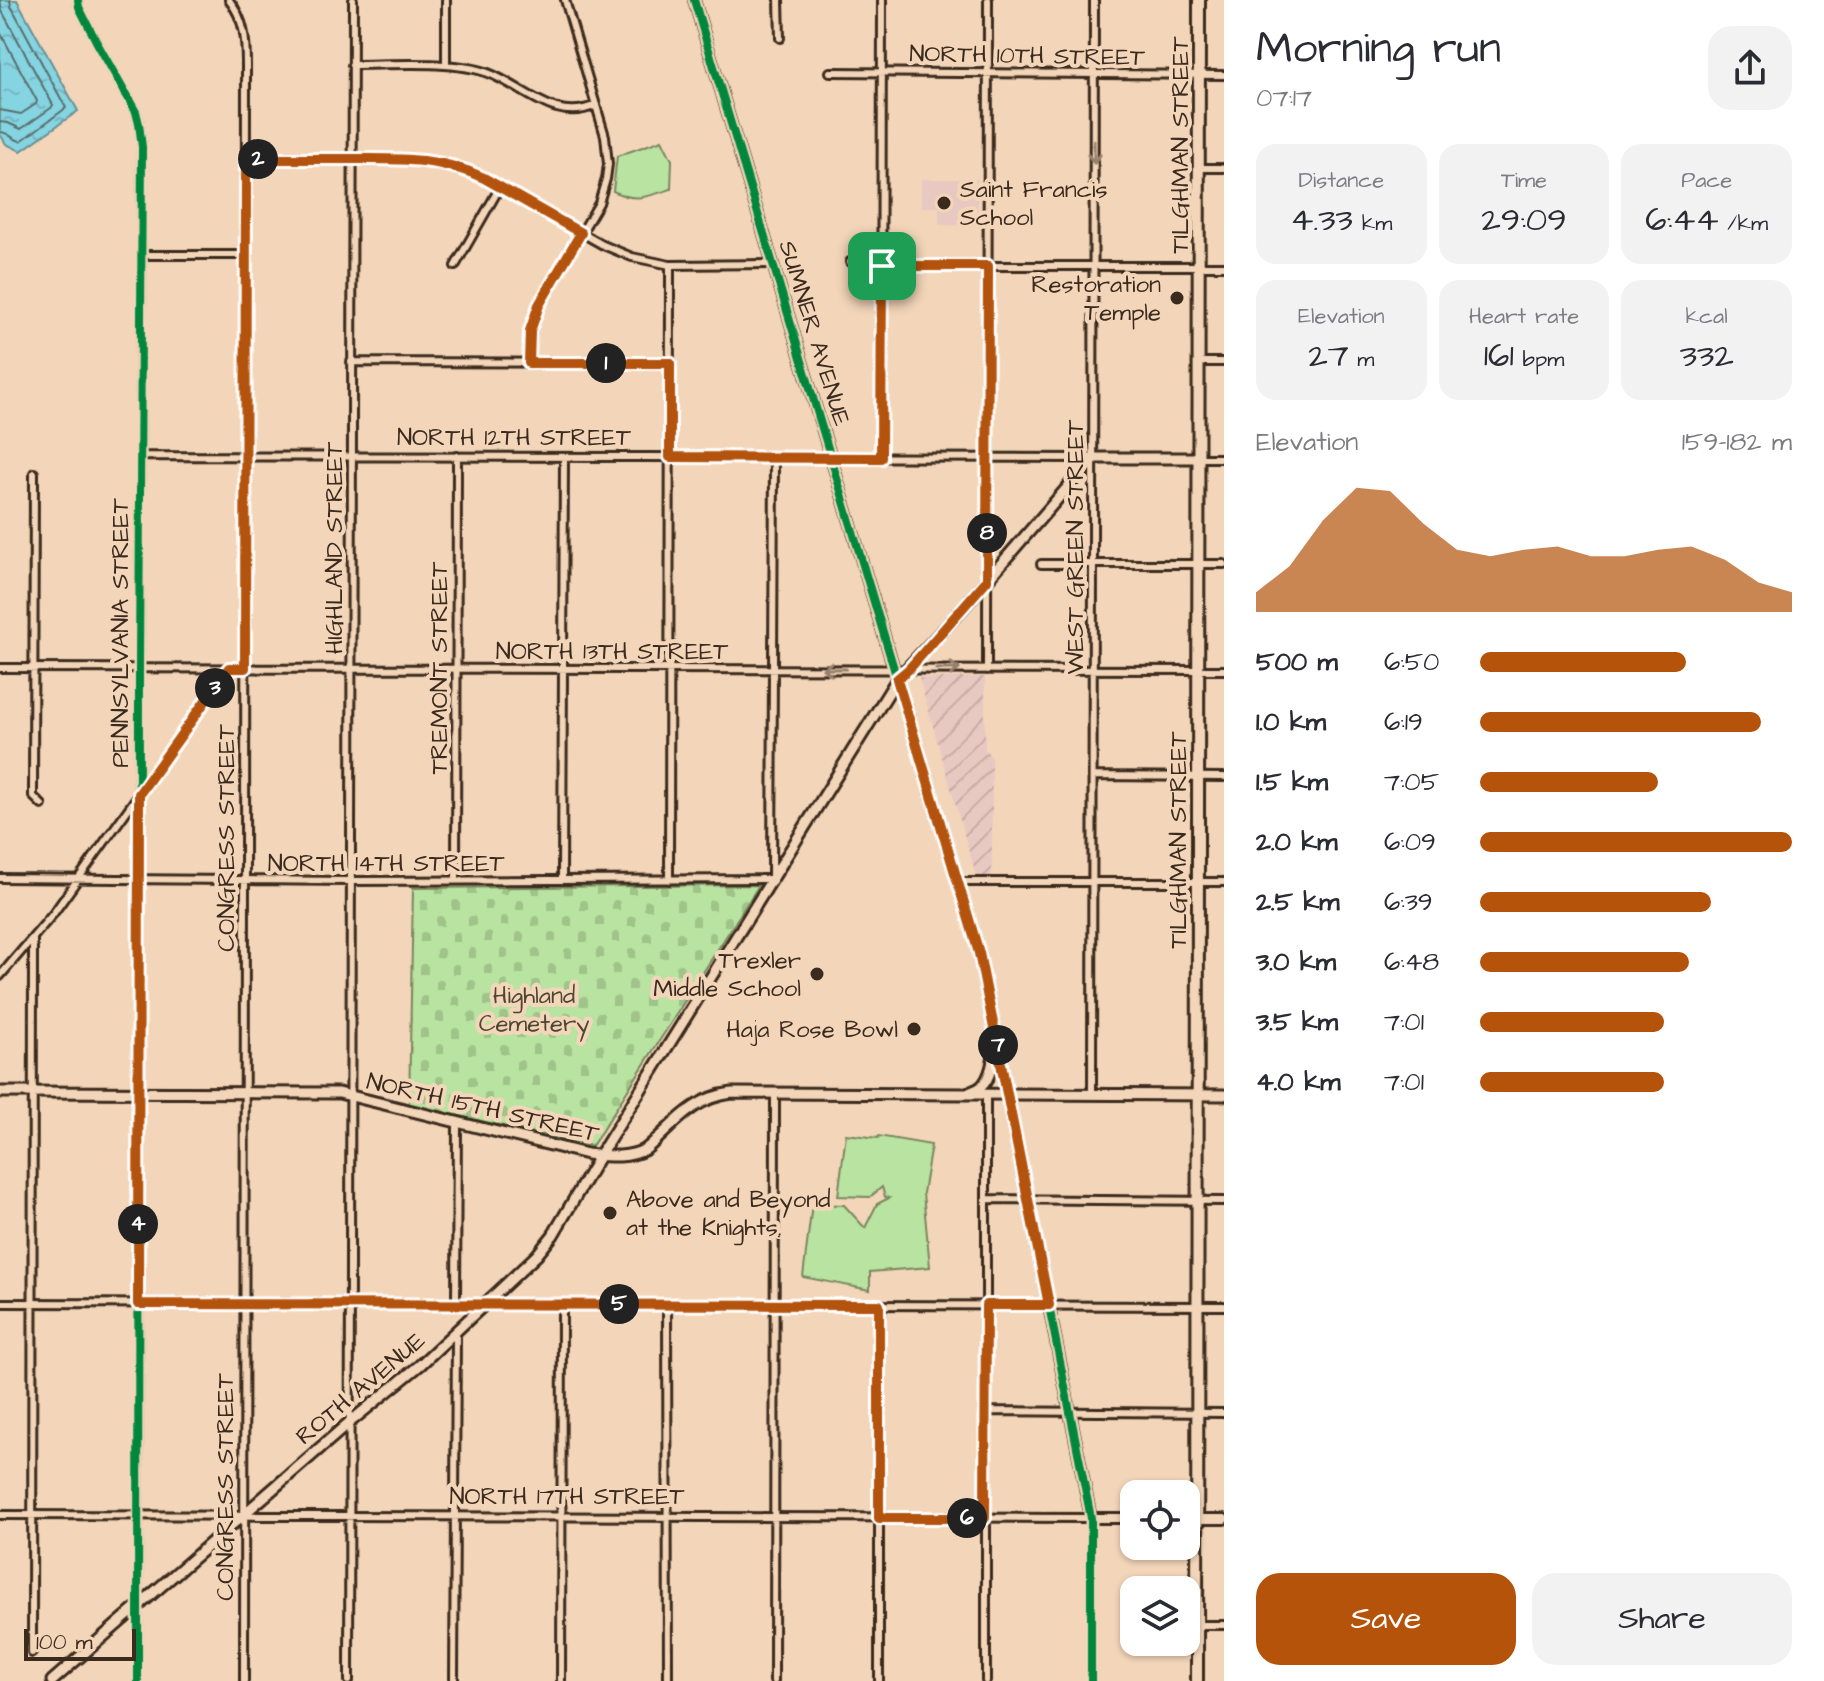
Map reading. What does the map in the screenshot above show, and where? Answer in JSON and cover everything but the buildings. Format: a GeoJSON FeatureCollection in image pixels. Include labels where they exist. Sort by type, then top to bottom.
{"type":"FeatureCollection","features":[{"type":"Feature","properties":{"kind":"main road","name":"TILGHMAN STREET"},"geometry":{"type":"LineString","coordinates":[[1193,1480],[1198,1201],[1199,0]]}},
{"type":"Feature","properties":{"kind":"main road","name":"NORTH 12TH STREET"},"geometry":{"type":"LineString","coordinates":[[1093,458],[1199,458]]}},
{"type":"Feature","properties":{"kind":"main road","name":"ROTH AVENUE"},"geometry":{"type":"LineString","coordinates":[[52,1681],[350,1422],[405,1378],[528,1265],[547,1243],[896,674],[909,669],[1093,458]]}},
{"type":"Feature","properties":{"kind":"main road"},"geometry":{"type":"LineString","coordinates":[[968,1094],[987,1078],[996,1035]]}},
{"type":"Feature","properties":{"kind":"main road","name":"NORTH 15TH STREET"},"geometry":{"type":"LineString","coordinates":[[0,1092],[339,1093],[587,1154],[622,1157],[646,1149],[691,1108],[710,1097],[732,1093],[1224,1095]]}},
{"type":"Feature","properties":{"kind":"main road","name":"TILGHMAN STREET"},"geometry":{"type":"LineString","coordinates":[[1197,1656],[1197,1681]]}},
{"type":"Feature","properties":{"kind":"street","name":"PENNSYLVANIA STREET"},"geometry":{"type":"LineString","coordinates":[[78,0],[136,112],[142,147],[138,1681]]}},
{"type":"Feature","properties":{"kind":"street","name":"CONGRESS STREET"},"geometry":{"type":"LineString","coordinates":[[229,0],[241,20],[246,43],[244,1681]]}},
{"type":"Feature","properties":{"kind":"street","name":"HIGHLAND STREET"},"geometry":{"type":"LineString","coordinates":[[350,1304],[353,0]]}},
{"type":"Feature","properties":{"kind":"street"},"geometry":{"type":"LineString","coordinates":[[446,0],[446,65]]}},
{"type":"Feature","properties":{"kind":"street"},"geometry":{"type":"LineString","coordinates":[[529,363],[530,331],[539,305],[599,203],[608,164],[605,136],[565,0]]}},
{"type":"Feature","properties":{"kind":"street","name":"SUMNER AVENUE"},"geometry":{"type":"LineString","coordinates":[[694,0],[979,953],[1091,1518]]}},
{"type":"Feature","properties":{"kind":"street"},"geometry":{"type":"LineString","coordinates":[[779,0],[780,38]]}},
{"type":"Feature","properties":{"kind":"street"},"geometry":{"type":"LineString","coordinates":[[881,458],[882,0]]}},
{"type":"Feature","properties":{"kind":"street"},"geometry":{"type":"LineString","coordinates":[[987,670],[988,0]]}},
{"type":"Feature","properties":{"kind":"street","name":"WEST GREEN STREET"},"geometry":{"type":"LineString","coordinates":[[1092,1094],[1094,0]]}},
{"type":"Feature","properties":{"kind":"street"},"geometry":{"type":"LineString","coordinates":[[352,65],[471,68],[488,73],[558,109],[579,111],[596,105]]}},
{"type":"Feature","properties":{"kind":"street","name":"NORTH 10TH STREET"},"geometry":{"type":"LineString","coordinates":[[830,72],[1224,75]]}},
{"type":"Feature","properties":{"kind":"street"},"geometry":{"type":"LineString","coordinates":[[246,159],[404,159],[441,162],[469,171],[619,253],[670,265],[773,264]]}},
{"type":"Feature","properties":{"kind":"street"},"geometry":{"type":"LineString","coordinates":[[1200,168],[1224,168]]}},
{"type":"Feature","properties":{"kind":"street"},"geometry":{"type":"LineString","coordinates":[[455,266],[500,187]]}},
{"type":"Feature","properties":{"kind":"street"},"geometry":{"type":"LineString","coordinates":[[141,255],[246,255]]}},
{"type":"Feature","properties":{"kind":"street"},"geometry":{"type":"LineString","coordinates":[[850,262],[882,266],[1224,266]]}},
{"type":"Feature","properties":{"kind":"street"},"geometry":{"type":"LineString","coordinates":[[669,880],[670,265]]}},
{"type":"Feature","properties":{"kind":"street"},"geometry":{"type":"LineString","coordinates":[[351,362],[670,363]]}},
{"type":"Feature","properties":{"kind":"street"},"geometry":{"type":"LineString","coordinates":[[1200,362],[1224,362]]}},
{"type":"Feature","properties":{"kind":"street","name":"NORTH 12TH STREET"},"geometry":{"type":"LineString","coordinates":[[141,456],[1093,458]]}},
{"type":"Feature","properties":{"kind":"street","name":"TREMONT STREET"},"geometry":{"type":"LineString","coordinates":[[456,880],[457,456]]}},
{"type":"Feature","properties":{"kind":"street"},"geometry":{"type":"LineString","coordinates":[[562,880],[564,457]]}},
{"type":"Feature","properties":{"kind":"street"},"geometry":{"type":"LineString","coordinates":[[772,879],[774,458]]}},
{"type":"Feature","properties":{"kind":"street","name":"NORTH 12TH STREET"},"geometry":{"type":"LineString","coordinates":[[1199,458],[1224,458]]}},
{"type":"Feature","properties":{"kind":"street"},"geometry":{"type":"LineString","coordinates":[[34,473],[33,796],[42,805]]}},
{"type":"Feature","properties":{"kind":"street"},"geometry":{"type":"LineString","coordinates":[[1041,564],[1224,564]]}},
{"type":"Feature","properties":{"kind":"street","name":"NORTH 13TH STREET"},"geometry":{"type":"LineString","coordinates":[[0,668],[773,669],[896,674]]}},
{"type":"Feature","properties":{"kind":"street"},"geometry":{"type":"LineString","coordinates":[[0,976],[79,879],[229,668]]}},
{"type":"Feature","properties":{"kind":"street"},"geometry":{"type":"LineString","coordinates":[[909,669],[1224,670]]}},
{"type":"Feature","properties":{"kind":"street"},"geometry":{"type":"LineString","coordinates":[[1093,776],[1224,777]]}},
{"type":"Feature","properties":{"kind":"street","name":"NORTH 14TH STREET"},"geometry":{"type":"LineString","coordinates":[[0,878],[244,881],[772,879]]}},
{"type":"Feature","properties":{"kind":"street"},"geometry":{"type":"LineString","coordinates":[[959,882],[1224,882]]}},
{"type":"Feature","properties":{"kind":"street"},"geometry":{"type":"LineString","coordinates":[[32,1653],[33,939]]}},
{"type":"Feature","properties":{"kind":"street"},"geometry":{"type":"LineString","coordinates":[[774,1681],[775,1093]]}},
{"type":"Feature","properties":{"kind":"street"},"geometry":{"type":"LineString","coordinates":[[986,1094],[986,1681]]}},
{"type":"Feature","properties":{"kind":"street"},"geometry":{"type":"LineString","coordinates":[[456,1305],[457,1123]]}},
{"type":"Feature","properties":{"kind":"street"},"geometry":{"type":"LineString","coordinates":[[986,1199],[1224,1201]]}},
{"type":"Feature","properties":{"kind":"street"},"geometry":{"type":"LineString","coordinates":[[0,1303],[1224,1306]]}},
{"type":"Feature","properties":{"kind":"street"},"geometry":{"type":"LineString","coordinates":[[349,1681],[350,1304]]}},
{"type":"Feature","properties":{"kind":"street"},"geometry":{"type":"LineString","coordinates":[[561,1681],[562,1304]]}},
{"type":"Feature","properties":{"kind":"street"},"geometry":{"type":"LineString","coordinates":[[667,1304],[668,1681]]}},
{"type":"Feature","properties":{"kind":"street"},"geometry":{"type":"LineString","coordinates":[[879,1305],[879,1681]]}},
{"type":"Feature","properties":{"kind":"street"},"geometry":{"type":"LineString","coordinates":[[454,1681],[456,1332]]}},
{"type":"Feature","properties":{"kind":"street"},"geometry":{"type":"LineString","coordinates":[[986,1411],[1224,1413]]}},
{"type":"Feature","properties":{"kind":"street","name":"NORTH 17TH STREET"},"geometry":{"type":"LineString","coordinates":[[0,1515],[1120,1518]]}},
{"type":"Feature","properties":{"kind":"street"},"geometry":{"type":"LineString","coordinates":[[1091,1518],[1091,1681]]}},
{"type":"Feature","properties":{"kind":"street"},"geometry":{"type":"LineString","coordinates":[[1200,1519],[1224,1519]]}},
{"type":"Feature","properties":{"kind":"street"},"geometry":{"type":"LineString","coordinates":[[1200,1625],[1224,1625]]}},
{"type":"Feature","properties":{"kind":"shaded area"},"geometry":{"type":"Polygon","coordinates":[[[921,179],[978,179],[978,226],[939,225],[939,207],[921,207],[921,179]]]}},
{"type":"Feature","properties":{"kind":"shaded area"},"geometry":{"type":"Polygon","coordinates":[[[985,677],[985,749],[992,758],[992,877],[976,876],[919,678],[985,677]]]}},
{"type":"Feature","properties":{"kind":"green space"},"geometry":{"type":"Polygon","coordinates":[[[662,140],[672,160],[671,189],[635,197],[613,191],[617,156],[662,140]]]}},
{"type":"Feature","properties":{"kind":"green space","name":"Highland Cemetery"},"geometry":{"type":"Polygon","coordinates":[[[759,885],[592,1146],[409,1105],[413,888],[759,885]]]}},
{"type":"Feature","properties":{"kind":"green space"},"geometry":{"type":"Polygon","coordinates":[[[846,1134],[931,1145],[923,1193],[930,1267],[870,1272],[870,1290],[803,1277],[812,1204],[844,1205],[865,1228],[877,1204],[889,1198],[885,1197],[882,1187],[870,1197],[838,1196],[846,1134]]]}},
{"type":"Feature","properties":{"kind":"water"},"geometry":{"type":"Polygon","coordinates":[[[0,0],[17,0],[78,111],[21,151],[6,144],[0,134],[0,0]]]}},
{"type":"Feature","properties":{"kind":"cycle path"},"geometry":{"type":"LineString","coordinates":[[78,0],[96,41],[136,112],[142,147],[138,1681]]}},
{"type":"Feature","properties":{"kind":"cycle path"},"geometry":{"type":"LineString","coordinates":[[694,0],[979,953],[1091,1518],[1091,1681]]}},
{"type":"Feature","properties":{"kind":"place","name":"Saint Francis School"},"geometry":{"type":"Point","coordinates":[944,203]}},
{"type":"Feature","properties":{"kind":"place","name":"Restoration Temple"},"geometry":{"type":"Point","coordinates":[1177,298]}},
{"type":"Feature","properties":{"kind":"place","name":"Trexler Middle School"},"geometry":{"type":"Point","coordinates":[817,974]}},
{"type":"Feature","properties":{"kind":"place","name":"Haja Rose Bowl"},"geometry":{"type":"Point","coordinates":[914,1029]}},
{"type":"Feature","properties":{"kind":"place","name":"Above and Beyond at the Knights."},"geometry":{"type":"Point","coordinates":[610,1213]}},
{"type":"Feature","properties":{"kind":"route"},"geometry":{"type":"LineString","coordinates":[[246,159],[404,159],[441,162],[484,178],[581,233],[539,305],[530,331],[529,363],[670,363],[670,457],[881,458],[882,266],[988,266],[987,580],[897,679],[979,953],[1049,1305],[986,1305],[985,1518],[879,1518],[879,1305],[138,1304],[139,794],[229,668],[245,668],[246,159]]}}]}
